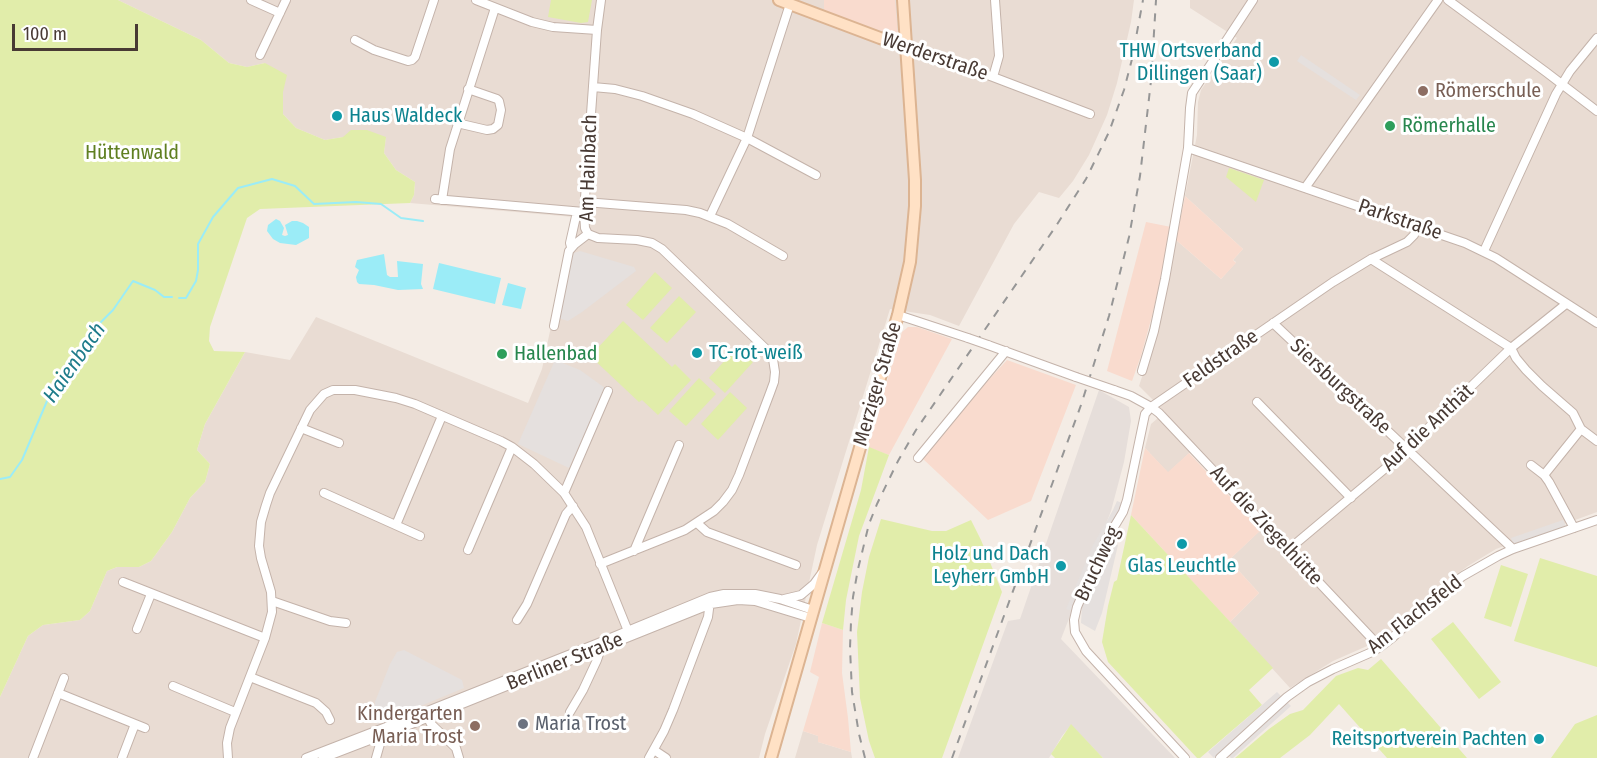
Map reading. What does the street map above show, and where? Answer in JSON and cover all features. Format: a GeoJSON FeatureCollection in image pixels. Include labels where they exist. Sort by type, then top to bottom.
{"type":"FeatureCollection","features":[{"type":"Feature","properties":{"kind":"main road","name":"Merziger Straße"},"geometry":{"type":"LineString","coordinates":[[771,758],[898,315],[910,262],[915,180],[903,0]]}},
{"type":"Feature","properties":{"kind":"main road","name":"Werderstraße"},"geometry":{"type":"LineString","coordinates":[[785,2],[906,46]]}},
{"type":"Feature","properties":{"kind":"street"},"geometry":{"type":"LineString","coordinates":[[252,0],[280,13]]}},
{"type":"Feature","properties":{"kind":"street"},"geometry":{"type":"LineString","coordinates":[[260,55],[286,0]]}},
{"type":"Feature","properties":{"kind":"street"},"geometry":{"type":"LineString","coordinates":[[355,40],[374,50],[408,61],[412,60],[434,0]]}},
{"type":"Feature","properties":{"kind":"street"},"geometry":{"type":"LineString","coordinates":[[476,0],[553,27],[597,30]]}},
{"type":"Feature","properties":{"kind":"street","name":"Am Hainbach"},"geometry":{"type":"LineString","coordinates":[[554,326],[569,251],[588,234],[581,212],[585,202],[601,0]]}},
{"type":"Feature","properties":{"kind":"street"},"geometry":{"type":"LineString","coordinates":[[993,77],[999,56],[995,0]]}},
{"type":"Feature","properties":{"kind":"street"},"geometry":{"type":"LineString","coordinates":[[1142,371],[1154,331],[1165,279],[1188,148],[1192,93],[1253,0]]}},
{"type":"Feature","properties":{"kind":"street"},"geometry":{"type":"LineString","coordinates":[[1305,188],[1438,0]]}},
{"type":"Feature","properties":{"kind":"street"},"geometry":{"type":"LineString","coordinates":[[1448,0],[1597,111]]}},
{"type":"Feature","properties":{"kind":"street"},"geometry":{"type":"LineString","coordinates":[[710,216],[747,138],[785,2]]}},
{"type":"Feature","properties":{"kind":"street"},"geometry":{"type":"LineString","coordinates":[[495,8],[457,123],[439,200],[581,212],[570,243],[571,247]]}},
{"type":"Feature","properties":{"kind":"street"},"geometry":{"type":"LineString","coordinates":[[1484,251],[1562,84],[1597,38]]}},
{"type":"Feature","properties":{"kind":"street","name":"Werderstraße"},"geometry":{"type":"LineString","coordinates":[[906,46],[1090,114]]}},
{"type":"Feature","properties":{"kind":"street"},"geometry":{"type":"LineString","coordinates":[[593,87],[615,89],[666,104],[747,138],[816,175]]}},
{"type":"Feature","properties":{"kind":"street"},"geometry":{"type":"LineString","coordinates":[[457,123],[487,130],[498,125],[501,110],[499,101],[468,89]]}},
{"type":"Feature","properties":{"kind":"street","name":"Parkstraße"},"geometry":{"type":"LineString","coordinates":[[1188,148],[1418,225],[1484,251],[1597,323]]}},
{"type":"Feature","properties":{"kind":"street"},"geometry":{"type":"LineString","coordinates":[[585,202],[686,210],[710,216],[783,256]]}},
{"type":"Feature","properties":{"kind":"street","name":"Feldstraße"},"geometry":{"type":"LineString","coordinates":[[1151,407],[1326,286],[1371,259],[1407,242],[1414,235],[1418,225]]}},
{"type":"Feature","properties":{"kind":"street"},"geometry":{"type":"LineString","coordinates":[[588,234],[598,238],[637,240],[651,243],[662,249],[750,332],[766,349],[775,364],[774,382],[739,475],[723,502],[714,511],[685,530],[600,564]]}},
{"type":"Feature","properties":{"kind":"street"},"geometry":{"type":"LineString","coordinates":[[1371,259],[1511,348],[1526,370],[1573,413],[1581,429],[1597,441]]}},
{"type":"Feature","properties":{"kind":"street","name":"Auf die Anthät"},"geometry":{"type":"LineString","coordinates":[[1288,550],[1407,450],[1511,348],[1566,304]]}},
{"type":"Feature","properties":{"kind":"street"},"geometry":{"type":"LineString","coordinates":[[898,315],[1131,396],[1151,407]]}},
{"type":"Feature","properties":{"kind":"street","name":"Siersburgstraße"},"geometry":{"type":"LineString","coordinates":[[1273,323],[1514,549]]}},
{"type":"Feature","properties":{"kind":"street"},"geometry":{"type":"LineString","coordinates":[[918,458],[1006,351]]}},
{"type":"Feature","properties":{"kind":"street"},"geometry":{"type":"LineString","coordinates":[[228,758],[227,743],[230,728],[265,638],[272,612],[272,601],[259,546],[261,522],[270,493],[310,410],[324,394],[333,390],[342,389],[396,398],[512,447],[534,464],[564,493],[586,527],[629,633]]}},
{"type":"Feature","properties":{"kind":"street"},"geometry":{"type":"LineString","coordinates":[[564,493],[608,391]]}},
{"type":"Feature","properties":{"kind":"street"},"geometry":{"type":"LineString","coordinates":[[1257,402],[1351,498]]}},
{"type":"Feature","properties":{"kind":"street","name":"Auf die Ziegelhütte"},"geometry":{"type":"LineString","coordinates":[[1151,407],[1380,647]]}},
{"type":"Feature","properties":{"kind":"street","name":"Bruchweg"},"geometry":{"type":"LineString","coordinates":[[1151,407],[1144,414],[1123,512],[1105,542],[1077,607],[1074,620],[1075,632],[1086,651],[1185,758]]}},
{"type":"Feature","properties":{"kind":"street"},"geometry":{"type":"LineString","coordinates":[[396,525],[442,416]]}},
{"type":"Feature","properties":{"kind":"street"},"geometry":{"type":"LineString","coordinates":[[301,428],[339,443]]}},
{"type":"Feature","properties":{"kind":"street"},"geometry":{"type":"LineString","coordinates":[[1544,475],[1581,429]]}},
{"type":"Feature","properties":{"kind":"street"},"geometry":{"type":"LineString","coordinates":[[634,551],[679,445]]}},
{"type":"Feature","properties":{"kind":"street"},"geometry":{"type":"LineString","coordinates":[[468,550],[512,447]]}},
{"type":"Feature","properties":{"kind":"street"},"geometry":{"type":"LineString","coordinates":[[1531,465],[1544,475],[1574,528]]}},
{"type":"Feature","properties":{"kind":"street"},"geometry":{"type":"LineString","coordinates":[[324,493],[420,536]]}},
{"type":"Feature","properties":{"kind":"street"},"geometry":{"type":"LineString","coordinates":[[517,620],[527,604],[566,514],[573,506]]}},
{"type":"Feature","properties":{"kind":"street","name":"Am Flachsfeld"},"geometry":{"type":"LineString","coordinates":[[1220,758],[1267,714],[1308,682],[1380,647],[1446,588],[1480,566],[1514,549],[1597,520]]}},
{"type":"Feature","properties":{"kind":"street"},"geometry":{"type":"LineString","coordinates":[[697,523],[707,532],[796,565]]}},
{"type":"Feature","properties":{"kind":"street","name":"Berliner Straße"},"geometry":{"type":"LineString","coordinates":[[780,599],[801,595],[814,584],[825,569]]}},
{"type":"Feature","properties":{"kind":"street"},"geometry":{"type":"LineString","coordinates":[[123,582],[265,638]]}},
{"type":"Feature","properties":{"kind":"street","name":"Berliner Straße"},"geometry":{"type":"LineString","coordinates":[[323,758],[710,600],[738,593],[755,594],[780,599],[812,614]]}},
{"type":"Feature","properties":{"kind":"street"},"geometry":{"type":"LineString","coordinates":[[137,629],[151,594]]}},
{"type":"Feature","properties":{"kind":"street"},"geometry":{"type":"LineString","coordinates":[[649,758],[673,710],[708,617],[710,600]]}},
{"type":"Feature","properties":{"kind":"street","name":"Berliner Straße"},"geometry":{"type":"LineString","coordinates":[[710,600],[755,601],[812,614]]}},
{"type":"Feature","properties":{"kind":"street"},"geometry":{"type":"LineString","coordinates":[[272,601],[330,621],[346,623]]}},
{"type":"Feature","properties":{"kind":"street"},"geometry":{"type":"LineString","coordinates":[[570,712],[597,660],[599,654],[597,647]]}},
{"type":"Feature","properties":{"kind":"street"},"geometry":{"type":"LineString","coordinates":[[250,676],[316,703],[326,712],[330,720]]}},
{"type":"Feature","properties":{"kind":"street"},"geometry":{"type":"LineString","coordinates":[[33,758],[64,678]]}},
{"type":"Feature","properties":{"kind":"street"},"geometry":{"type":"LineString","coordinates":[[173,686],[235,712]]}},
{"type":"Feature","properties":{"kind":"street"},"geometry":{"type":"LineString","coordinates":[[58,693],[145,728]]}},
{"type":"Feature","properties":{"kind":"street"},"geometry":{"type":"LineString","coordinates":[[426,715],[430,724],[456,748],[459,758]]}},
{"type":"Feature","properties":{"kind":"street"},"geometry":{"type":"LineString","coordinates":[[122,758],[135,724]]}},
{"type":"Feature","properties":{"kind":"street"},"geometry":{"type":"LineString","coordinates":[[376,758],[380,744],[378,734]]}},
{"type":"Feature","properties":{"kind":"street","name":"Berliner Straße"},"geometry":{"type":"LineString","coordinates":[[306,758],[378,734]]}},
{"type":"Feature","properties":{"kind":"street"},"geometry":{"type":"LineString","coordinates":[[654,750],[666,758]]}},
{"type":"Feature","properties":{"kind":"shaded area"},"geometry":{"type":"Polygon","coordinates":[[[118,0],[1134,0],[1117,83],[1107,115],[1089,155],[1059,198],[1039,192],[1014,224],[959,326],[930,315],[890,309],[817,545],[796,644],[759,758],[0,758],[0,697],[28,636],[43,625],[80,620],[90,611],[107,571],[117,567],[139,567],[151,561],[172,532],[190,498],[205,482],[210,464],[197,450],[205,424],[245,352],[290,360],[316,317],[528,403],[542,369],[574,217],[410,203],[414,195],[415,182],[396,170],[384,153],[386,137],[343,137],[325,140],[296,128],[283,114],[283,92],[265,63],[247,67],[229,63],[201,40],[118,0]]]}},
{"type":"Feature","properties":{"kind":"shaded area"},"geometry":{"type":"Polygon","coordinates":[[[824,0],[895,0],[898,36],[824,13],[824,0]]]}},
{"type":"Feature","properties":{"kind":"shaded area"},"geometry":{"type":"Polygon","coordinates":[[[1190,0],[1597,0],[1597,512],[1496,549],[1437,589],[1383,639],[1333,661],[1290,688],[1230,622],[1259,593],[1229,560],[1269,522],[1197,446],[1168,473],[1145,448],[1151,424],[1165,412],[1139,386],[1157,331],[1176,240],[1221,279],[1236,262],[1233,260],[1243,249],[1185,196],[1197,135],[1198,102],[1201,90],[1237,38],[1190,8],[1190,0]]]}},
{"type":"Feature","properties":{"kind":"shaded area"},"geometry":{"type":"Polygon","coordinates":[[[1301,55],[1360,95],[1356,100],[1297,61],[1301,55]]]}},
{"type":"Feature","properties":{"kind":"shaded area"},"geometry":{"type":"Polygon","coordinates":[[[1185,196],[1243,249],[1233,260],[1236,263],[1221,279],[1176,240],[1185,196]]]}},
{"type":"Feature","properties":{"kind":"shaded area"},"geometry":{"type":"Polygon","coordinates":[[[1146,222],[1171,227],[1152,316],[1132,381],[1107,371],[1146,222]]]}},
{"type":"Feature","properties":{"kind":"shaded area"},"geometry":{"type":"Polygon","coordinates":[[[580,251],[634,267],[636,271],[568,321],[558,318],[574,253],[580,251]]]}},
{"type":"Feature","properties":{"kind":"shaded area"},"geometry":{"type":"Polygon","coordinates":[[[908,327],[917,327],[952,339],[889,455],[867,447],[902,332],[908,327]]]}},
{"type":"Feature","properties":{"kind":"shaded area"},"geometry":{"type":"Polygon","coordinates":[[[555,360],[580,370],[605,388],[569,468],[518,444],[555,360]]]}},
{"type":"Feature","properties":{"kind":"shaded area"},"geometry":{"type":"Polygon","coordinates":[[[1007,360],[1076,385],[1031,501],[988,520],[922,458],[943,429],[1007,360]]]}},
{"type":"Feature","properties":{"kind":"shaded area"},"geometry":{"type":"Polygon","coordinates":[[[1099,390],[1129,407],[1131,421],[1124,462],[1111,511],[1061,639],[1175,758],[1103,758],[1071,725],[1049,758],[958,758],[1008,621],[1020,619],[1099,390]]]}},
{"type":"Feature","properties":{"kind":"shaded area"},"geometry":{"type":"Polygon","coordinates":[[[1145,448],[1168,472],[1189,453],[1261,530],[1229,560],[1259,593],[1230,622],[1131,515],[1145,448]]]}},
{"type":"Feature","properties":{"kind":"shaded area"},"geometry":{"type":"Polygon","coordinates":[[[1117,501],[1122,503],[1098,547],[1072,611],[1066,609],[1093,545],[1117,501]]]}},
{"type":"Feature","properties":{"kind":"shaded area"},"geometry":{"type":"Polygon","coordinates":[[[1563,520],[1566,526],[1513,544],[1511,538],[1563,520]]]}},
{"type":"Feature","properties":{"kind":"shaded area"},"geometry":{"type":"Polygon","coordinates":[[[1111,541],[1118,545],[1102,613],[1095,631],[1081,623],[1082,606],[1111,541]]]}},
{"type":"Feature","properties":{"kind":"shaded area"},"geometry":{"type":"Polygon","coordinates":[[[822,623],[843,630],[842,673],[851,752],[818,742],[818,736],[803,731],[819,677],[810,672],[822,623]]]}},
{"type":"Feature","properties":{"kind":"shaded area"},"geometry":{"type":"Polygon","coordinates":[[[404,650],[462,680],[464,688],[377,724],[374,717],[375,702],[390,664],[397,652],[404,650]]]}},
{"type":"Feature","properties":{"kind":"shaded area"},"geometry":{"type":"Polygon","coordinates":[[[1277,692],[1291,706],[1233,758],[1223,750],[1214,758],[1208,752],[1277,692]]]}},
{"type":"Feature","properties":{"kind":"shaded area"},"geometry":{"type":"Polygon","coordinates":[[[803,731],[818,736],[818,742],[851,752],[852,758],[795,758],[803,731]]]}},
{"type":"Feature","properties":{"kind":"green space","name":"Hüttenwald"},"geometry":{"type":"Polygon","coordinates":[[[0,0],[118,0],[201,40],[229,63],[247,67],[265,63],[287,75],[283,92],[283,114],[296,128],[325,140],[343,137],[351,130],[367,130],[386,137],[384,153],[396,170],[415,182],[414,195],[410,203],[260,209],[247,218],[210,327],[209,341],[214,351],[245,352],[205,424],[197,450],[210,464],[205,482],[190,498],[172,532],[151,561],[139,567],[117,567],[107,571],[90,611],[80,620],[43,625],[28,636],[0,697],[0,0]]]}},
{"type":"Feature","properties":{"kind":"green space"},"geometry":{"type":"Polygon","coordinates":[[[551,0],[592,0],[588,22],[581,23],[548,17],[551,0]]]}},
{"type":"Feature","properties":{"kind":"green space"},"geometry":{"type":"Polygon","coordinates":[[[1229,168],[1264,180],[1256,202],[1226,177],[1229,168]]]}},
{"type":"Feature","properties":{"kind":"green space"},"geometry":{"type":"Polygon","coordinates":[[[655,272],[672,288],[643,320],[626,305],[655,272]]]}},
{"type":"Feature","properties":{"kind":"green space"},"geometry":{"type":"Polygon","coordinates":[[[679,296],[696,312],[667,343],[650,328],[679,296]]]}},
{"type":"Feature","properties":{"kind":"green space"},"geometry":{"type":"Polygon","coordinates":[[[623,321],[672,367],[675,364],[691,380],[658,415],[642,400],[639,402],[590,356],[623,321]]]}},
{"type":"Feature","properties":{"kind":"green space"},"geometry":{"type":"Polygon","coordinates":[[[737,347],[753,362],[725,393],[709,378],[737,347]]]}},
{"type":"Feature","properties":{"kind":"green space"},"geometry":{"type":"Polygon","coordinates":[[[699,378],[716,394],[686,426],[669,411],[699,378]]]}},
{"type":"Feature","properties":{"kind":"green space"},"geometry":{"type":"Polygon","coordinates":[[[730,392],[747,408],[718,440],[701,424],[730,392]]]}},
{"type":"Feature","properties":{"kind":"green space"},"geometry":{"type":"Polygon","coordinates":[[[869,447],[889,455],[859,536],[846,600],[843,630],[822,623],[861,490],[869,447]]]}},
{"type":"Feature","properties":{"kind":"green space"},"geometry":{"type":"Polygon","coordinates":[[[1131,515],[1273,668],[1249,690],[1262,705],[1200,758],[1197,758],[1108,662],[1102,642],[1108,606],[1114,582],[1117,580],[1131,515]]]}},
{"type":"Feature","properties":{"kind":"green space"},"geometry":{"type":"Polygon","coordinates":[[[881,519],[932,531],[946,531],[971,520],[1002,592],[942,758],[875,758],[869,741],[860,698],[857,632],[869,557],[881,519]]]}},
{"type":"Feature","properties":{"kind":"green space"},"geometry":{"type":"Polygon","coordinates":[[[1540,558],[1597,576],[1597,667],[1514,641],[1540,558]]]}},
{"type":"Feature","properties":{"kind":"green space"},"geometry":{"type":"Polygon","coordinates":[[[1501,565],[1528,574],[1511,627],[1484,618],[1501,565]]]}},
{"type":"Feature","properties":{"kind":"green space"},"geometry":{"type":"Polygon","coordinates":[[[1453,622],[1501,682],[1479,699],[1431,639],[1453,622]]]}},
{"type":"Feature","properties":{"kind":"green space"},"geometry":{"type":"Polygon","coordinates":[[[1381,659],[1467,758],[1387,758],[1339,704],[1310,735],[1280,758],[1235,758],[1290,714],[1303,710],[1336,676],[1358,668],[1368,670],[1381,659]]]}},
{"type":"Feature","properties":{"kind":"green space"},"geometry":{"type":"Polygon","coordinates":[[[1597,715],[1597,758],[1551,758],[1575,724],[1597,715]]]}},
{"type":"Feature","properties":{"kind":"green space"},"geometry":{"type":"Polygon","coordinates":[[[1071,724],[1103,758],[1055,758],[1051,754],[1071,724]]]}},
{"type":"Feature","properties":{"kind":"water"},"geometry":{"type":"Polygon","coordinates":[[[276,219],[284,228],[282,235],[288,235],[285,225],[297,221],[309,227],[309,238],[296,245],[280,243],[273,239],[267,231],[268,225],[276,219]]]}},
{"type":"Feature","properties":{"kind":"water"},"geometry":{"type":"Polygon","coordinates":[[[384,254],[387,275],[390,277],[398,277],[397,261],[423,264],[421,284],[423,289],[398,290],[359,284],[356,277],[359,270],[355,267],[357,260],[384,254]]]}},
{"type":"Feature","properties":{"kind":"water"},"geometry":{"type":"Polygon","coordinates":[[[439,263],[501,278],[495,304],[433,289],[439,263]]]}},
{"type":"Feature","properties":{"kind":"water"},"geometry":{"type":"Polygon","coordinates":[[[508,283],[526,288],[521,309],[502,305],[508,283]]]}},
{"type":"Feature","properties":{"kind":"waterway","name":"Haienbach"},"geometry":{"type":"LineString","coordinates":[[179,298],[186,298],[196,281],[198,244],[213,217],[238,188],[272,179],[295,186],[314,204],[356,202],[381,204],[401,218],[423,221]]}},
{"type":"Feature","properties":{"kind":"waterway","name":"Haienbach"},"geometry":{"type":"LineString","coordinates":[[0,479],[10,477],[22,460],[47,401],[65,381],[101,322],[113,310],[133,281],[155,290],[164,297],[172,297]]}},
{"type":"Feature","properties":{"kind":"railway"},"geometry":{"type":"LineString","coordinates":[[865,758],[852,692],[850,648],[853,597],[869,524],[898,461],[916,430],[1086,179],[1109,132],[1124,90],[1143,0]]}},
{"type":"Feature","properties":{"kind":"railway"},"geometry":{"type":"LineString","coordinates":[[952,758],[1081,405],[1109,316],[1129,237],[1140,176],[1151,81],[1156,0]]}},
{"type":"Feature","properties":{"kind":"place","name":"THW Ortsverband Dillingen (Saar)"},"geometry":{"type":"Point","coordinates":[1274,62]}},
{"type":"Feature","properties":{"kind":"place","name":"Römerschule"},"geometry":{"type":"Point","coordinates":[1423,91]}},
{"type":"Feature","properties":{"kind":"place","name":"Haus Waldeck"},"geometry":{"type":"Point","coordinates":[337,116]}},
{"type":"Feature","properties":{"kind":"place","name":"Römerhalle"},"geometry":{"type":"Point","coordinates":[1390,126]}},
{"type":"Feature","properties":{"kind":"place","name":"TC-rot-weiß"},"geometry":{"type":"Point","coordinates":[697,353]}},
{"type":"Feature","properties":{"kind":"place","name":"Hallenbad"},"geometry":{"type":"Point","coordinates":[502,354]}},
{"type":"Feature","properties":{"kind":"place","name":"Glas Leuchtle"},"geometry":{"type":"Point","coordinates":[1182,544]}},
{"type":"Feature","properties":{"kind":"place","name":"Holz und Dach Leyherr GmbH"},"geometry":{"type":"Point","coordinates":[1061,566]}},
{"type":"Feature","properties":{"kind":"place","name":"Maria Trost"},"geometry":{"type":"Point","coordinates":[523,724]}},
{"type":"Feature","properties":{"kind":"place","name":"Kindergarten Maria Trost"},"geometry":{"type":"Point","coordinates":[475,726]}},
{"type":"Feature","properties":{"kind":"place","name":"Reitsportverein Pachten"},"geometry":{"type":"Point","coordinates":[1539,739]}}]}
